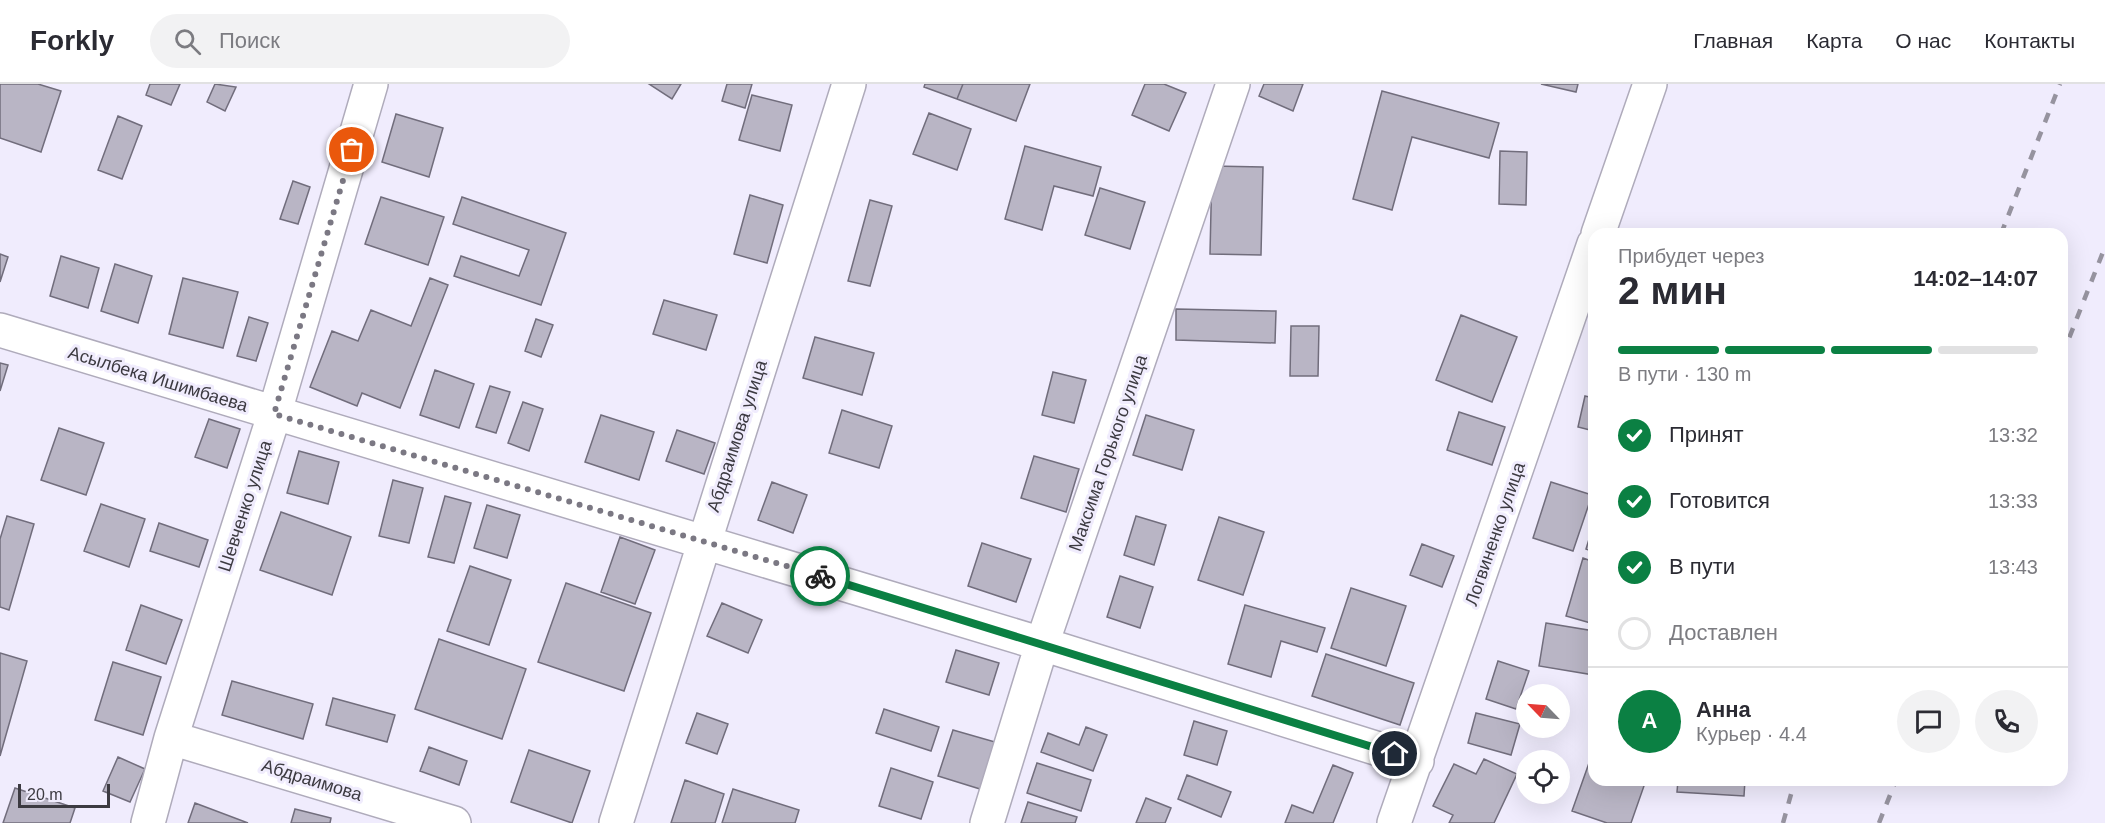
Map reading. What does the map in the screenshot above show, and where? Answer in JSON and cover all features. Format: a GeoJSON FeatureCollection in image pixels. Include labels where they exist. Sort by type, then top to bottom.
{"type":"FeatureCollection","features":[{"type":"Feature","properties":{"kind":"street","name":"Шевченко улица"},"geometry":{"type":"LineString","coordinates":[[147,823],[171,738],[274,414],[371,84]]}},
{"type":"Feature","properties":{"kind":"street","name":"Абдраимова улица"},"geometry":{"type":"LineString","coordinates":[[616,823],[849,84]]}},
{"type":"Feature","properties":{"kind":"street","name":"Максима Горького улица"},"geometry":{"type":"LineString","coordinates":[[987,823],[1042,644],[1233,84]]}},
{"type":"Feature","properties":{"kind":"street"},"geometry":{"type":"LineString","coordinates":[[1600,228],[1650,84]]}},
{"type":"Feature","properties":{"kind":"street","name":"Логвиненко улица"},"geometry":{"type":"LineString","coordinates":[[1394,823],[1418,761],[1588,272]]}},
{"type":"Feature","properties":{"kind":"street","name":"Асылбека Ишимбаева"},"geometry":{"type":"LineString","coordinates":[[0,330],[704,541],[1418,761]]}},
{"type":"Feature","properties":{"kind":"street","name":"Абдраимова"},"geometry":{"type":"LineString","coordinates":[[171,738],[453,823]]}},
{"type":"Feature","properties":{"kind":"building"},"geometry":{"type":"Polygon","coordinates":[[[0,84],[38,84],[61,91],[41,152],[0,138],[0,84]]]}},
{"type":"Feature","properties":{"kind":"building"},"geometry":{"type":"Polygon","coordinates":[[[150,84],[180,84],[171,105],[146,95],[150,84]]]}},
{"type":"Feature","properties":{"kind":"building"},"geometry":{"type":"Polygon","coordinates":[[[215,84],[236,87],[225,111],[207,102],[215,84]]]}},
{"type":"Feature","properties":{"kind":"building"},"geometry":{"type":"Polygon","coordinates":[[[649,84],[681,84],[672,99],[649,84]]]}},
{"type":"Feature","properties":{"kind":"building"},"geometry":{"type":"Polygon","coordinates":[[[727,84],[752,84],[745,108],[722,101],[727,84]]]}},
{"type":"Feature","properties":{"kind":"building"},"geometry":{"type":"Polygon","coordinates":[[[925,84],[963,84],[957,99],[924,87],[925,84]]]}},
{"type":"Feature","properties":{"kind":"building"},"geometry":{"type":"Polygon","coordinates":[[[963,84],[1030,84],[1016,121],[957,99],[963,84]]]}},
{"type":"Feature","properties":{"kind":"building"},"geometry":{"type":"Polygon","coordinates":[[[1145,84],[1164,84],[1186,93],[1169,131],[1132,115],[1145,84]]]}},
{"type":"Feature","properties":{"kind":"building"},"geometry":{"type":"Polygon","coordinates":[[[1264,84],[1303,84],[1293,111],[1259,96],[1264,84]]]}},
{"type":"Feature","properties":{"kind":"building"},"geometry":{"type":"Polygon","coordinates":[[[1541,84],[1578,84],[1576,92],[1541,84]]]}},
{"type":"Feature","properties":{"kind":"building"},"geometry":{"type":"Polygon","coordinates":[[[1382,91],[1499,123],[1489,158],[1412,137],[1392,210],[1353,199],[1382,91]]]}},
{"type":"Feature","properties":{"kind":"building"},"geometry":{"type":"Polygon","coordinates":[[[752,95],[792,105],[780,151],[739,140],[752,95]]]}},
{"type":"Feature","properties":{"kind":"building"},"geometry":{"type":"Polygon","coordinates":[[[929,113],[971,129],[957,170],[913,154],[929,113]]]}},
{"type":"Feature","properties":{"kind":"building"},"geometry":{"type":"Polygon","coordinates":[[[396,114],[443,128],[429,177],[382,162],[396,114]]]}},
{"type":"Feature","properties":{"kind":"building"},"geometry":{"type":"Polygon","coordinates":[[[118,116],[142,126],[122,179],[98,170],[118,116]]]}},
{"type":"Feature","properties":{"kind":"building"},"geometry":{"type":"Polygon","coordinates":[[[1025,146],[1101,167],[1093,196],[1054,186],[1042,230],[1005,219],[1025,146]]]}},
{"type":"Feature","properties":{"kind":"building"},"geometry":{"type":"Polygon","coordinates":[[[1500,151],[1527,152],[1526,205],[1499,204],[1500,151]]]}},
{"type":"Feature","properties":{"kind":"building"},"geometry":{"type":"Polygon","coordinates":[[[1212,166],[1263,167],[1261,255],[1210,254],[1212,166]]]}},
{"type":"Feature","properties":{"kind":"building"},"geometry":{"type":"Polygon","coordinates":[[[293,181],[310,187],[298,224],[280,219],[293,181]]]}},
{"type":"Feature","properties":{"kind":"building"},"geometry":{"type":"Polygon","coordinates":[[[1100,188],[1145,202],[1130,249],[1085,235],[1100,188]]]}},
{"type":"Feature","properties":{"kind":"building"},"geometry":{"type":"Polygon","coordinates":[[[750,195],[783,205],[767,263],[734,254],[750,195]]]}},
{"type":"Feature","properties":{"kind":"building"},"geometry":{"type":"Polygon","coordinates":[[[381,197],[444,217],[428,265],[365,244],[381,197]]]}},
{"type":"Feature","properties":{"kind":"building"},"geometry":{"type":"Polygon","coordinates":[[[462,197],[566,233],[541,305],[454,276],[461,256],[519,276],[529,250],[453,224],[462,197]]]}},
{"type":"Feature","properties":{"kind":"building"},"geometry":{"type":"Polygon","coordinates":[[[870,200],[892,206],[870,286],[848,281],[870,200]]]}},
{"type":"Feature","properties":{"kind":"building"},"geometry":{"type":"Polygon","coordinates":[[[0,254],[8,257],[0,282],[0,254]]]}},
{"type":"Feature","properties":{"kind":"building"},"geometry":{"type":"Polygon","coordinates":[[[61,256],[99,268],[88,308],[50,296],[61,256]]]}},
{"type":"Feature","properties":{"kind":"building"},"geometry":{"type":"Polygon","coordinates":[[[115,264],[152,276],[138,323],[101,311],[115,264]]]}},
{"type":"Feature","properties":{"kind":"building"},"geometry":{"type":"Polygon","coordinates":[[[183,278],[238,292],[223,348],[169,334],[183,278]]]}},
{"type":"Feature","properties":{"kind":"building"},"geometry":{"type":"Polygon","coordinates":[[[430,278],[448,285],[400,408],[362,393],[357,406],[310,387],[332,331],[358,341],[371,310],[411,326],[430,278]]]}},
{"type":"Feature","properties":{"kind":"building"},"geometry":{"type":"Polygon","coordinates":[[[664,300],[717,315],[706,350],[653,334],[664,300]]]}},
{"type":"Feature","properties":{"kind":"building"},"geometry":{"type":"Polygon","coordinates":[[[1176,309],[1276,311],[1275,343],[1176,340],[1176,309]]]}},
{"type":"Feature","properties":{"kind":"building"},"geometry":{"type":"Polygon","coordinates":[[[1461,315],[1517,337],[1492,402],[1436,380],[1461,315]]]}},
{"type":"Feature","properties":{"kind":"building"},"geometry":{"type":"Polygon","coordinates":[[[249,317],[268,323],[256,361],[237,356],[249,317]]]}},
{"type":"Feature","properties":{"kind":"building"},"geometry":{"type":"Polygon","coordinates":[[[536,319],[553,325],[541,357],[525,351],[536,319]]]}},
{"type":"Feature","properties":{"kind":"building"},"geometry":{"type":"Polygon","coordinates":[[[1291,326],[1319,326],[1318,376],[1290,376],[1291,326]]]}},
{"type":"Feature","properties":{"kind":"building"},"geometry":{"type":"Polygon","coordinates":[[[815,337],[874,353],[862,395],[803,378],[815,337]]]}},
{"type":"Feature","properties":{"kind":"building"},"geometry":{"type":"Polygon","coordinates":[[[0,363],[8,365],[0,391],[0,363]]]}},
{"type":"Feature","properties":{"kind":"building"},"geometry":{"type":"Polygon","coordinates":[[[435,370],[474,384],[459,428],[420,415],[435,370]]]}},
{"type":"Feature","properties":{"kind":"building"},"geometry":{"type":"Polygon","coordinates":[[[1053,372],[1086,380],[1074,423],[1042,415],[1053,372]]]}},
{"type":"Feature","properties":{"kind":"building"},"geometry":{"type":"Polygon","coordinates":[[[490,386],[510,392],[496,433],[476,427],[490,386]]]}},
{"type":"Feature","properties":{"kind":"building"},"geometry":{"type":"Polygon","coordinates":[[[1585,396],[1588,397],[1588,430],[1578,427],[1585,396]]]}},
{"type":"Feature","properties":{"kind":"building"},"geometry":{"type":"Polygon","coordinates":[[[523,402],[543,409],[529,451],[508,443],[523,402]]]}},
{"type":"Feature","properties":{"kind":"building"},"geometry":{"type":"Polygon","coordinates":[[[842,410],[892,426],[879,468],[829,453],[842,410]]]}},
{"type":"Feature","properties":{"kind":"building"},"geometry":{"type":"Polygon","coordinates":[[[1459,412],[1505,427],[1492,465],[1447,450],[1459,412]]]}},
{"type":"Feature","properties":{"kind":"building"},"geometry":{"type":"Polygon","coordinates":[[[601,415],[654,432],[639,480],[585,462],[601,415]]]}},
{"type":"Feature","properties":{"kind":"building"},"geometry":{"type":"Polygon","coordinates":[[[1146,415],[1194,430],[1182,470],[1133,455],[1146,415]]]}},
{"type":"Feature","properties":{"kind":"building"},"geometry":{"type":"Polygon","coordinates":[[[209,419],[240,429],[227,468],[195,457],[209,419]]]}},
{"type":"Feature","properties":{"kind":"building"},"geometry":{"type":"Polygon","coordinates":[[[59,428],[104,443],[86,495],[41,480],[59,428]]]}},
{"type":"Feature","properties":{"kind":"building"},"geometry":{"type":"Polygon","coordinates":[[[677,430],[715,443],[704,474],[666,461],[677,430]]]}},
{"type":"Feature","properties":{"kind":"building"},"geometry":{"type":"Polygon","coordinates":[[[299,451],[339,462],[328,504],[287,493],[299,451]]]}},
{"type":"Feature","properties":{"kind":"building"},"geometry":{"type":"Polygon","coordinates":[[[1034,456],[1079,469],[1066,512],[1021,498],[1034,456]]]}},
{"type":"Feature","properties":{"kind":"building"},"geometry":{"type":"Polygon","coordinates":[[[393,480],[423,488],[409,543],[379,536],[393,480]]]}},
{"type":"Feature","properties":{"kind":"building"},"geometry":{"type":"Polygon","coordinates":[[[772,482],[807,495],[793,533],[758,520],[772,482]]]}},
{"type":"Feature","properties":{"kind":"building"},"geometry":{"type":"Polygon","coordinates":[[[1551,482],[1588,494],[1588,507],[1573,551],[1533,538],[1551,482]]]}},
{"type":"Feature","properties":{"kind":"building"},"geometry":{"type":"Polygon","coordinates":[[[445,496],[471,503],[454,563],[428,557],[445,496]]]}},
{"type":"Feature","properties":{"kind":"building"},"geometry":{"type":"Polygon","coordinates":[[[101,504],[145,519],[129,567],[84,551],[101,504]]]}},
{"type":"Feature","properties":{"kind":"building"},"geometry":{"type":"Polygon","coordinates":[[[487,505],[520,515],[507,558],[474,548],[487,505]]]}},
{"type":"Feature","properties":{"kind":"building"},"geometry":{"type":"Polygon","coordinates":[[[281,512],[351,537],[332,595],[260,570],[281,512]]]}},
{"type":"Feature","properties":{"kind":"building"},"geometry":{"type":"Polygon","coordinates":[[[7,516],[34,524],[9,610],[0,607],[0,539],[7,516]]]}},
{"type":"Feature","properties":{"kind":"building"},"geometry":{"type":"Polygon","coordinates":[[[1136,516],[1166,525],[1154,565],[1124,555],[1136,516]]]}},
{"type":"Feature","properties":{"kind":"building"},"geometry":{"type":"Polygon","coordinates":[[[1219,517],[1264,532],[1243,595],[1198,580],[1219,517]]]}},
{"type":"Feature","properties":{"kind":"building"},"geometry":{"type":"Polygon","coordinates":[[[159,523],[208,540],[199,567],[150,551],[159,523]]]}},
{"type":"Feature","properties":{"kind":"building"},"geometry":{"type":"Polygon","coordinates":[[[620,537],[655,550],[635,604],[601,592],[620,537]]]}},
{"type":"Feature","properties":{"kind":"building"},"geometry":{"type":"Polygon","coordinates":[[[982,543],[1031,559],[1016,602],[968,586],[982,543]]]}},
{"type":"Feature","properties":{"kind":"building"},"geometry":{"type":"Polygon","coordinates":[[[1422,544],[1454,556],[1442,587],[1410,575],[1422,544]]]}},
{"type":"Feature","properties":{"kind":"building"},"geometry":{"type":"Polygon","coordinates":[[[1583,558],[1588,560],[1588,622],[1566,616],[1583,558]]]}},
{"type":"Feature","properties":{"kind":"building"},"geometry":{"type":"Polygon","coordinates":[[[470,566],[511,580],[489,645],[447,631],[470,566]]]}},
{"type":"Feature","properties":{"kind":"building"},"geometry":{"type":"Polygon","coordinates":[[[1120,576],[1153,587],[1140,628],[1107,617],[1120,576]]]}},
{"type":"Feature","properties":{"kind":"building"},"geometry":{"type":"Polygon","coordinates":[[[566,583],[651,613],[624,691],[538,662],[566,583]]]}},
{"type":"Feature","properties":{"kind":"building"},"geometry":{"type":"Polygon","coordinates":[[[1351,588],[1406,606],[1386,666],[1331,648],[1351,588]]]}},
{"type":"Feature","properties":{"kind":"building"},"geometry":{"type":"Polygon","coordinates":[[[722,603],[762,620],[748,653],[707,636],[722,603]]]}},
{"type":"Feature","properties":{"kind":"building"},"geometry":{"type":"Polygon","coordinates":[[[141,605],[182,620],[166,664],[126,650],[141,605]]]}},
{"type":"Feature","properties":{"kind":"building"},"geometry":{"type":"Polygon","coordinates":[[[1245,605],[1325,628],[1317,652],[1281,641],[1271,677],[1228,664],[1245,605]]]}},
{"type":"Feature","properties":{"kind":"building"},"geometry":{"type":"Polygon","coordinates":[[[1546,623],[1588,630],[1588,674],[1539,666],[1546,623]]]}},
{"type":"Feature","properties":{"kind":"building"},"geometry":{"type":"Polygon","coordinates":[[[439,639],[526,669],[502,739],[415,709],[439,639]]]}},
{"type":"Feature","properties":{"kind":"building"},"geometry":{"type":"Polygon","coordinates":[[[956,650],[999,663],[989,695],[946,682],[956,650]]]}},
{"type":"Feature","properties":{"kind":"building"},"geometry":{"type":"Polygon","coordinates":[[[0,653],[27,661],[0,756],[0,653]]]}},
{"type":"Feature","properties":{"kind":"building"},"geometry":{"type":"Polygon","coordinates":[[[1326,654],[1414,683],[1400,725],[1312,696],[1326,654]]]}},
{"type":"Feature","properties":{"kind":"building"},"geometry":{"type":"Polygon","coordinates":[[[1498,661],[1529,671],[1525,684],[1516,684],[1516,709],[1486,699],[1498,661]]]}},
{"type":"Feature","properties":{"kind":"building"},"geometry":{"type":"Polygon","coordinates":[[[113,662],[161,677],[143,735],[95,720],[113,662]]]}},
{"type":"Feature","properties":{"kind":"building"},"geometry":{"type":"Polygon","coordinates":[[[232,681],[313,704],[303,739],[222,715],[232,681]]]}},
{"type":"Feature","properties":{"kind":"building"},"geometry":{"type":"Polygon","coordinates":[[[333,698],[395,715],[387,742],[326,725],[333,698]]]}},
{"type":"Feature","properties":{"kind":"building"},"geometry":{"type":"Polygon","coordinates":[[[884,709],[939,727],[931,751],[876,733],[884,709]]]}},
{"type":"Feature","properties":{"kind":"building"},"geometry":{"type":"Polygon","coordinates":[[[697,713],[728,724],[717,754],[686,743],[697,713]]]}},
{"type":"Feature","properties":{"kind":"building"},"geometry":{"type":"Polygon","coordinates":[[[1476,713],[1516,723],[1516,738],[1511,755],[1468,743],[1476,713]]]}},
{"type":"Feature","properties":{"kind":"building"},"geometry":{"type":"Polygon","coordinates":[[[1194,721],[1227,731],[1217,765],[1184,755],[1194,721]]]}},
{"type":"Feature","properties":{"kind":"building"},"geometry":{"type":"Polygon","coordinates":[[[1086,727],[1107,735],[1093,771],[1041,752],[1048,733],[1079,745],[1086,727]]]}},
{"type":"Feature","properties":{"kind":"building"},"geometry":{"type":"Polygon","coordinates":[[[953,730],[995,742],[980,789],[938,776],[953,730]]]}},
{"type":"Feature","properties":{"kind":"building"},"geometry":{"type":"Polygon","coordinates":[[[429,747],[467,761],[459,785],[420,771],[429,747]]]}},
{"type":"Feature","properties":{"kind":"building"},"geometry":{"type":"Polygon","coordinates":[[[529,750],[590,771],[572,823],[511,802],[529,750]]]}},
{"type":"Feature","properties":{"kind":"building"},"geometry":{"type":"Polygon","coordinates":[[[118,757],[145,769],[130,802],[103,791],[118,757]]]}},
{"type":"Feature","properties":{"kind":"building"},"geometry":{"type":"Polygon","coordinates":[[[1484,759],[1516,774],[1516,776],[1494,823],[1449,823],[1453,815],[1433,806],[1454,764],[1476,774],[1484,759]]]}},
{"type":"Feature","properties":{"kind":"building"},"geometry":{"type":"Polygon","coordinates":[[[1037,763],[1091,780],[1081,811],[1027,793],[1037,763]]]}},
{"type":"Feature","properties":{"kind":"building"},"geometry":{"type":"Polygon","coordinates":[[[1333,765],[1353,773],[1333,823],[1285,823],[1292,805],[1313,813],[1333,765]]]}},
{"type":"Feature","properties":{"kind":"building"},"geometry":{"type":"Polygon","coordinates":[[[1588,766],[1588,786],[1644,786],[1631,823],[1607,823],[1572,811],[1588,766]]]}},
{"type":"Feature","properties":{"kind":"building"},"geometry":{"type":"Polygon","coordinates":[[[891,768],[933,782],[921,819],[879,806],[891,768]]]}},
{"type":"Feature","properties":{"kind":"building"},"geometry":{"type":"Polygon","coordinates":[[[1187,775],[1231,792],[1221,817],[1178,799],[1187,775]]]}},
{"type":"Feature","properties":{"kind":"building"},"geometry":{"type":"Polygon","coordinates":[[[685,780],[724,794],[715,823],[671,823],[685,780]]]}},
{"type":"Feature","properties":{"kind":"building"},"geometry":{"type":"Polygon","coordinates":[[[1678,786],[1745,786],[1744,796],[1677,792],[1678,786]]]}},
{"type":"Feature","properties":{"kind":"building"},"geometry":{"type":"Polygon","coordinates":[[[15,788],[75,808],[70,823],[3,823],[15,788]]]}},
{"type":"Feature","properties":{"kind":"building"},"geometry":{"type":"Polygon","coordinates":[[[733,789],[799,810],[795,823],[722,823],[733,789]]]}},
{"type":"Feature","properties":{"kind":"building"},"geometry":{"type":"Polygon","coordinates":[[[1146,798],[1171,808],[1165,823],[1136,823],[1146,798]]]}},
{"type":"Feature","properties":{"kind":"building"},"geometry":{"type":"Polygon","coordinates":[[[1028,802],[1077,817],[1075,823],[1021,823],[1028,802]]]}},
{"type":"Feature","properties":{"kind":"building"},"geometry":{"type":"Polygon","coordinates":[[[195,803],[248,823],[188,823],[195,803]]]}},
{"type":"Feature","properties":{"kind":"building"},"geometry":{"type":"Polygon","coordinates":[[[295,809],[331,818],[330,823],[291,823],[295,809]]]}},
{"type":"Feature","properties":{"kind":"railway"},"geometry":{"type":"LineString","coordinates":[[2003,228],[2060,84]]}},
{"type":"Feature","properties":{"kind":"railway"},"geometry":{"type":"LineString","coordinates":[[2068,341],[2105,247]]}},
{"type":"Feature","properties":{"kind":"railway"},"geometry":{"type":"LineString","coordinates":[[1783,823],[1793,786]]}},
{"type":"Feature","properties":{"kind":"railway"},"geometry":{"type":"LineString","coordinates":[[1879,823],[1894,786]]}},
{"type":"Feature","properties":{"kind":"way so far"},"geometry":{"type":"LineString","coordinates":[[352,150],[274,414],[820,576]]}},
{"type":"Feature","properties":{"kind":"route"},"geometry":{"type":"LineString","coordinates":[[820,576],[1395,754]]}}]}
